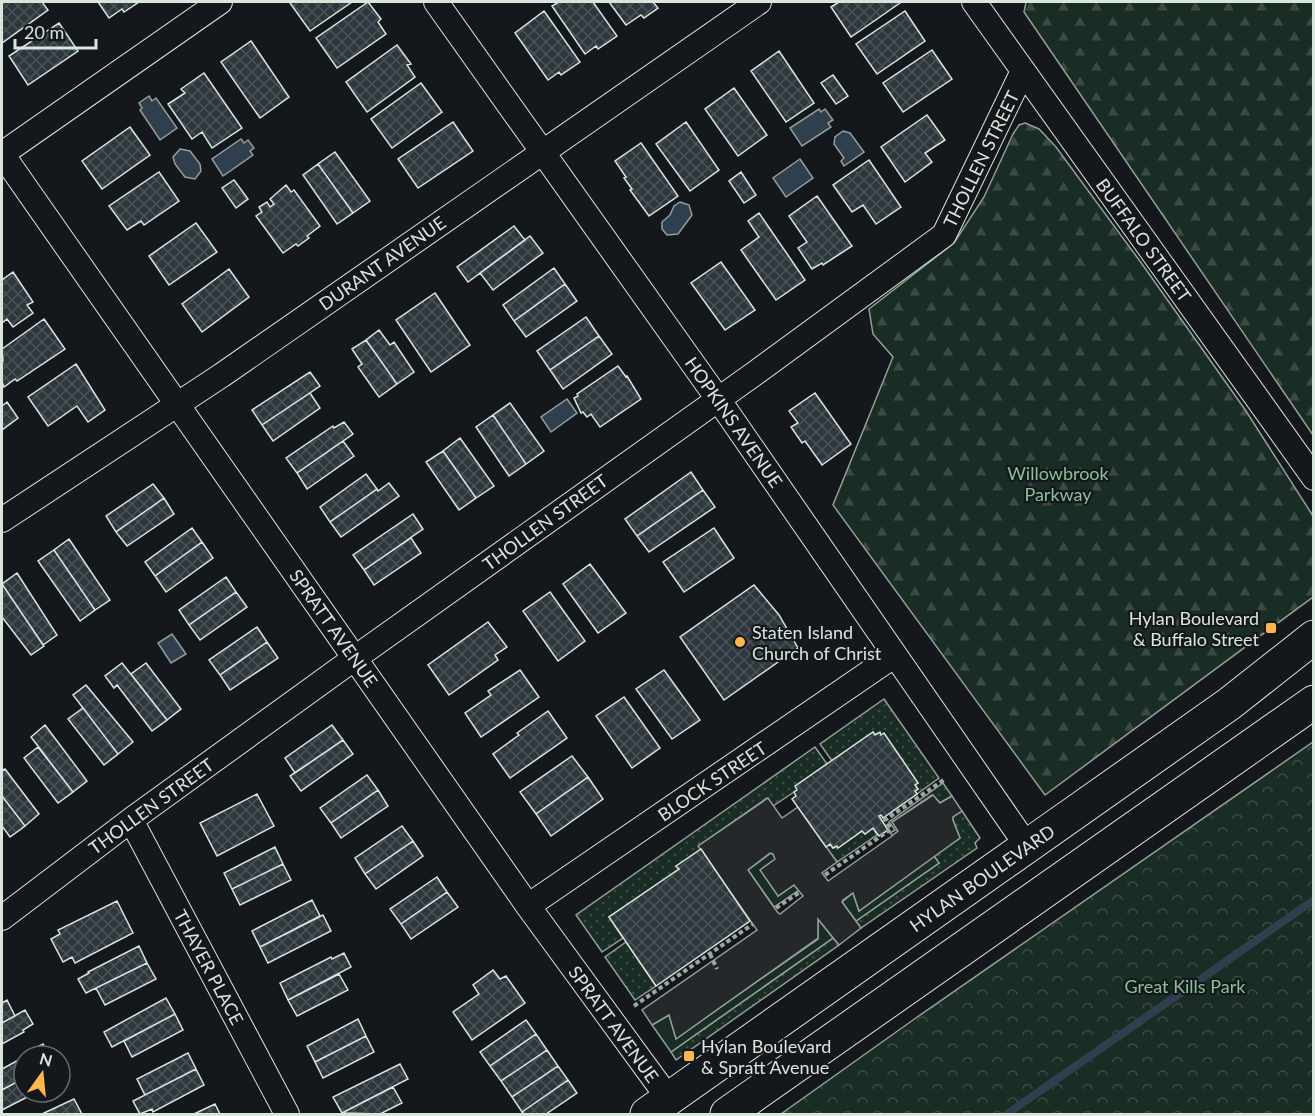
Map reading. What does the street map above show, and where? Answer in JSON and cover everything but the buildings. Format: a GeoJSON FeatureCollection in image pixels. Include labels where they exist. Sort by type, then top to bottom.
{"type":"FeatureCollection","features":[{"type":"Feature","properties":{"kind":"main road","name":"HYLAN BOULEVARD"},"geometry":{"type":"LineString","coordinates":[[658,1107],[1229,704],[1314,637]]}},
{"type":"Feature","properties":{"kind":"main road"},"geometry":{"type":"LineString","coordinates":[[728,1114],[1314,702]]}},
{"type":"Feature","properties":{"kind":"street"},"geometry":{"type":"LineString","coordinates":[[2,154],[220,2]]}},
{"type":"Feature","properties":{"kind":"street","name":"HOPKINS AVENUE"},"geometry":{"type":"LineString","coordinates":[[436,2],[718,399],[1027,846]]}},
{"type":"Feature","properties":{"kind":"street","name":"DURANT AVENUE"},"geometry":{"type":"LineString","coordinates":[[2,520],[222,375],[759,2]]}},
{"type":"Feature","properties":{"kind":"street","name":"BUFFALO STREET"},"geometry":{"type":"LineString","coordinates":[[974,2],[1314,478]]}},
{"type":"Feature","properties":{"kind":"street","name":"THOLLEN STREET"},"geometry":{"type":"LineString","coordinates":[[2,918],[131,820],[944,235],[1023,71]]}},
{"type":"Feature","properties":{"kind":"street","name":"SPRATT AVENUE"},"geometry":{"type":"LineString","coordinates":[[2,154],[528,906],[658,1107]]}},
{"type":"Feature","properties":{"kind":"street","name":"BLOCK STREET"},"geometry":{"type":"LineString","coordinates":[[528,906],[895,656]]}},
{"type":"Feature","properties":{"kind":"street","name":"THAYER PLACE"},"geometry":{"type":"LineString","coordinates":[[131,820],[287,1114]]}},
{"type":"Feature","properties":{"kind":"path"},"geometry":{"type":"LineString","coordinates":[[825,875],[891,829],[885,820],[945,779]]}},
{"type":"Feature","properties":{"kind":"path"},"geometry":{"type":"LineString","coordinates":[[776,908],[800,892]]}},
{"type":"Feature","properties":{"kind":"path"},"geometry":{"type":"LineString","coordinates":[[634,1006],[753,924]]}},
{"type":"Feature","properties":{"kind":"path"},"geometry":{"type":"LineString","coordinates":[[710,954],[717,969]]}},
{"type":"Feature","properties":{"kind":"green space"},"geometry":{"type":"Polygon","coordinates":[[[1026,2],[1313,2],[1313,435],[1024,12],[1026,2]]]}},
{"type":"Feature","properties":{"kind":"green space","name":"Willowbrook Parkway"},"geometry":{"type":"Polygon","coordinates":[[[1025,123],[1039,129],[1056,147],[1142,264],[1246,411],[1313,516],[1313,597],[1045,795],[833,505],[893,357],[873,334],[869,309],[954,243],[984,197],[1013,134],[1019,125],[1025,123]]]}},
{"type":"Feature","properties":{"kind":"green space"},"geometry":{"type":"Polygon","coordinates":[[[884,699],[939,778],[917,794],[915,791],[918,789],[915,785],[918,783],[884,734],[875,735],[873,732],[832,761],[820,744],[884,699]]]}},
{"type":"Feature","properties":{"kind":"green space","name":"Great Kills Park"},"geometry":{"type":"Polygon","coordinates":[[[1313,742],[1313,1114],[781,1114],[913,1020],[1313,742]]]}},
{"type":"Feature","properties":{"kind":"green space"},"geometry":{"type":"Polygon","coordinates":[[[815,747],[827,764],[797,790],[773,806],[767,798],[699,846],[701,849],[677,866],[679,869],[609,917],[623,938],[602,952],[576,915],[815,747]]]}},
{"type":"Feature","properties":{"kind":"green space"},"geometry":{"type":"Polygon","coordinates":[[[943,783],[952,796],[940,803],[932,795],[893,822],[898,831],[893,836],[890,833],[895,830],[889,822],[943,783]]]}},
{"type":"Feature","properties":{"kind":"green space"},"geometry":{"type":"Polygon","coordinates":[[[962,811],[980,838],[975,843],[977,848],[861,928],[856,921],[939,863],[934,856],[960,838],[953,817],[962,811]]]}},
{"type":"Feature","properties":{"kind":"green space"},"geometry":{"type":"Polygon","coordinates":[[[873,828],[877,835],[837,862],[826,847],[830,844],[833,848],[837,846],[838,848],[862,831],[865,834],[873,828]]]}},
{"type":"Feature","properties":{"kind":"green space"},"geometry":{"type":"Polygon","coordinates":[[[771,853],[776,857],[778,896],[794,885],[799,890],[774,907],[748,870],[771,853]]]}},
{"type":"Feature","properties":{"kind":"green space"},"geometry":{"type":"Polygon","coordinates":[[[934,856],[939,863],[856,921],[842,902],[853,893],[859,911],[934,856]]]}},
{"type":"Feature","properties":{"kind":"green space"},"geometry":{"type":"Polygon","coordinates":[[[818,919],[833,938],[671,1052],[652,1025],[669,1015],[676,1038],[818,939],[818,919]]]}},
{"type":"Feature","properties":{"kind":"green space"},"geometry":{"type":"Polygon","coordinates":[[[833,938],[839,945],[676,1060],[671,1052],[833,938]]]}},
{"type":"Feature","properties":{"kind":"green space"},"geometry":{"type":"Polygon","coordinates":[[[626,942],[656,986],[635,1000],[605,957],[626,942]]]}},
{"type":"Feature","properties":{"kind":"shaded area"},"geometry":{"type":"Polygon","coordinates":[[[933,795],[940,803],[952,796],[962,811],[953,817],[960,838],[859,911],[853,893],[843,900],[842,902],[861,928],[839,945],[818,919],[818,938],[676,1039],[669,1015],[652,1025],[642,1010],[757,930],[698,846],[768,798],[782,818],[798,807],[837,862],[822,873],[828,881],[898,831],[892,822],[933,795]],[[770,853],[748,870],[780,914],[803,896],[794,885],[778,896],[760,870],[775,859],[770,853]]]}},
{"type":"Feature","properties":{"kind":"water"},"geometry":{"type":"Polygon","coordinates":[[[149,96],[152,101],[156,98],[177,128],[160,140],[140,110],[142,108],[139,103],[149,96]]]}},
{"type":"Feature","properties":{"kind":"water"},"geometry":{"type":"Polygon","coordinates":[[[819,109],[821,112],[825,109],[833,120],[828,123],[831,127],[802,146],[790,128],[819,109]]]}},
{"type":"Feature","properties":{"kind":"water"},"geometry":{"type":"Polygon","coordinates":[[[843,131],[850,133],[864,152],[844,166],[841,161],[844,158],[834,144],[835,137],[843,131]]]}},
{"type":"Feature","properties":{"kind":"water"},"geometry":{"type":"Polygon","coordinates":[[[241,139],[244,143],[248,140],[254,148],[250,151],[253,155],[223,176],[212,159],[241,139]]]}},
{"type":"Feature","properties":{"kind":"water"},"geometry":{"type":"Polygon","coordinates":[[[180,149],[190,151],[200,164],[201,171],[195,179],[185,177],[175,164],[173,157],[180,149]]]}},
{"type":"Feature","properties":{"kind":"water"},"geometry":{"type":"Polygon","coordinates":[[[800,159],[813,178],[786,197],[773,178],[800,159]]]}},
{"type":"Feature","properties":{"kind":"water"},"geometry":{"type":"Polygon","coordinates":[[[680,202],[689,205],[692,215],[678,234],[667,235],[662,229],[662,222],[680,202]]]}},
{"type":"Feature","properties":{"kind":"water"},"geometry":{"type":"Polygon","coordinates":[[[567,399],[577,413],[551,432],[541,417],[567,399]]]}},
{"type":"Feature","properties":{"kind":"water"},"geometry":{"type":"Polygon","coordinates":[[[172,634],[186,654],[171,663],[158,643],[172,634]]]}},
{"type":"Feature","properties":{"kind":"waterway"},"geometry":{"type":"LineString","coordinates":[[1007,1114],[1314,900]]}},
{"type":"Feature","properties":{"kind":"place","name":"Hylan Boulevard & Buffalo Street"},"geometry":{"type":"Point","coordinates":[1271,628]}},
{"type":"Feature","properties":{"kind":"place","name":"Staten Island Church of Christ"},"geometry":{"type":"Point","coordinates":[740,642]}},
{"type":"Feature","properties":{"kind":"place","name":"Hylan Boulevard & Spratt Avenue"},"geometry":{"type":"Point","coordinates":[689,1056]}}]}
